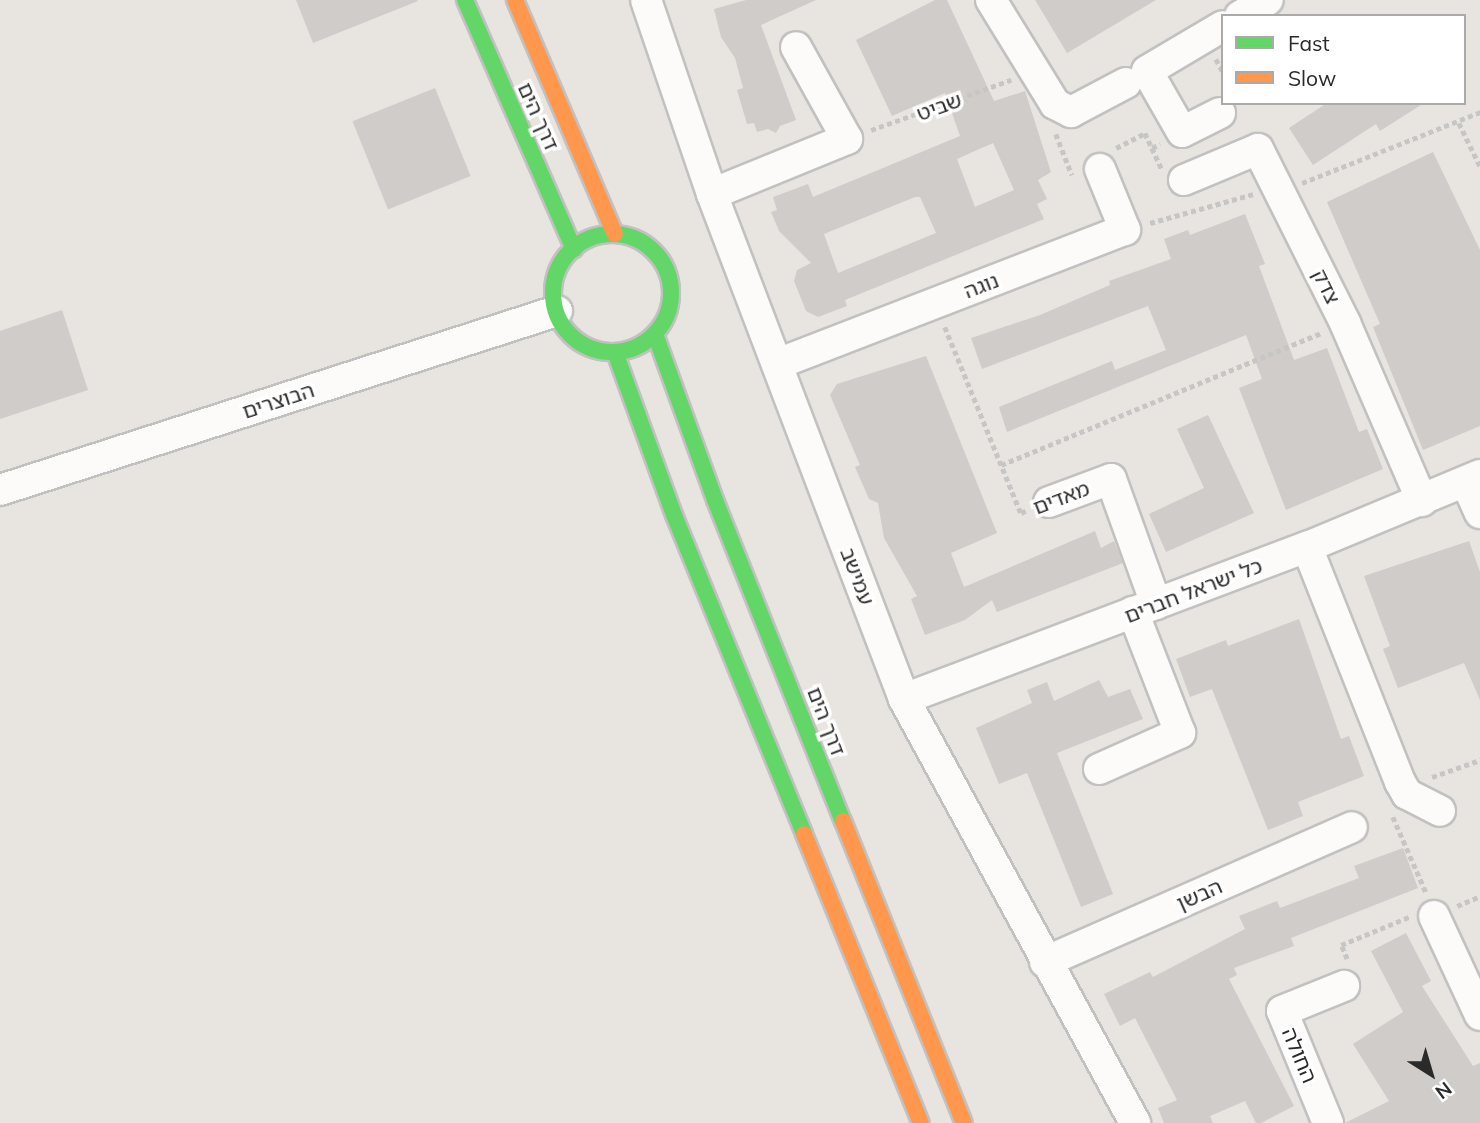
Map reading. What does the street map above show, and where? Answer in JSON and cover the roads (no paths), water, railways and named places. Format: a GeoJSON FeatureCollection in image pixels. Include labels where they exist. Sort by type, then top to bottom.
{"type":"FeatureCollection","features":[{"type":"Feature","properties":{"kind":"street","name":"דרך הים"},"geometry":{"type":"LineString","coordinates":[[466,0],[574,248]]}},
{"type":"Feature","properties":{"kind":"street","name":"דרך הים"},"geometry":{"type":"LineString","coordinates":[[515,0],[615,234]]}},
{"type":"Feature","properties":{"kind":"street","name":"עמישב"},"geometry":{"type":"LineString","coordinates":[[646,0],[712,194],[904,699],[1135,1123]]}},
{"type":"Feature","properties":{"kind":"street"},"geometry":{"type":"LineString","coordinates":[[991,0],[1032,72],[1055,104],[1071,111],[1126,83]]}},
{"type":"Feature","properties":{"kind":"street"},"geometry":{"type":"LineString","coordinates":[[1244,14],[1268,0]]}},
{"type":"Feature","properties":{"kind":"street"},"geometry":{"type":"LineString","coordinates":[[1220,113],[1182,132],[1147,71],[1221,27]]}},
{"type":"Feature","properties":{"kind":"street"},"geometry":{"type":"LineString","coordinates":[[712,194],[847,139],[796,47]]}},
{"type":"Feature","properties":{"kind":"street","name":"צדק"},"geometry":{"type":"LineString","coordinates":[[1184,180],[1258,149],[1345,323],[1422,501]]}},
{"type":"Feature","properties":{"kind":"street","name":"נוגה"},"geometry":{"type":"LineString","coordinates":[[776,364],[1125,230],[1100,169]]}},
{"type":"Feature","properties":{"kind":"street"},"geometry":{"type":"LineString","coordinates":[[615,234],[635,238],[652,249],[668,271],[672,291],[669,312],[655,334],[633,349],[600,352],[577,341],[557,311],[554,284],[559,266],[574,248],[595,236],[615,234]]}},
{"type":"Feature","properties":{"kind":"street","name":"הבוצרים"},"geometry":{"type":"LineString","coordinates":[[0,489],[557,311]]}},
{"type":"Feature","properties":{"kind":"street","name":"דרך הים"},"geometry":{"type":"LineString","coordinates":[[655,334],[715,500],[964,1123]]}},
{"type":"Feature","properties":{"kind":"street"},"geometry":{"type":"LineString","coordinates":[[615,352],[674,515],[920,1123]]}},
{"type":"Feature","properties":{"kind":"street","name":"מאדים"},"geometry":{"type":"LineString","coordinates":[[1049,502],[1111,479],[1145,608]]}},
{"type":"Feature","properties":{"kind":"street"},"geometry":{"type":"LineString","coordinates":[[1473,479],[1480,513]]}},
{"type":"Feature","properties":{"kind":"street","name":"כל ישראל חברים"},"geometry":{"type":"LineString","coordinates":[[904,699],[1307,547],[1473,479]]}},
{"type":"Feature","properties":{"kind":"street"},"geometry":{"type":"LineString","coordinates":[[1307,547],[1400,782],[1407,794],[1440,811]]}},
{"type":"Feature","properties":{"kind":"street"},"geometry":{"type":"LineString","coordinates":[[1099,769],[1180,733],[1145,608]]}},
{"type":"Feature","properties":{"kind":"street","name":"הבשן"},"geometry":{"type":"LineString","coordinates":[[1045,961],[1352,827]]}},
{"type":"Feature","properties":{"kind":"street"},"geometry":{"type":"LineString","coordinates":[[1433,912],[1480,1015]]}},
{"type":"Feature","properties":{"kind":"street","name":"החולה"},"geometry":{"type":"LineString","coordinates":[[1328,1123],[1282,1011],[1344,986]]}}]}
